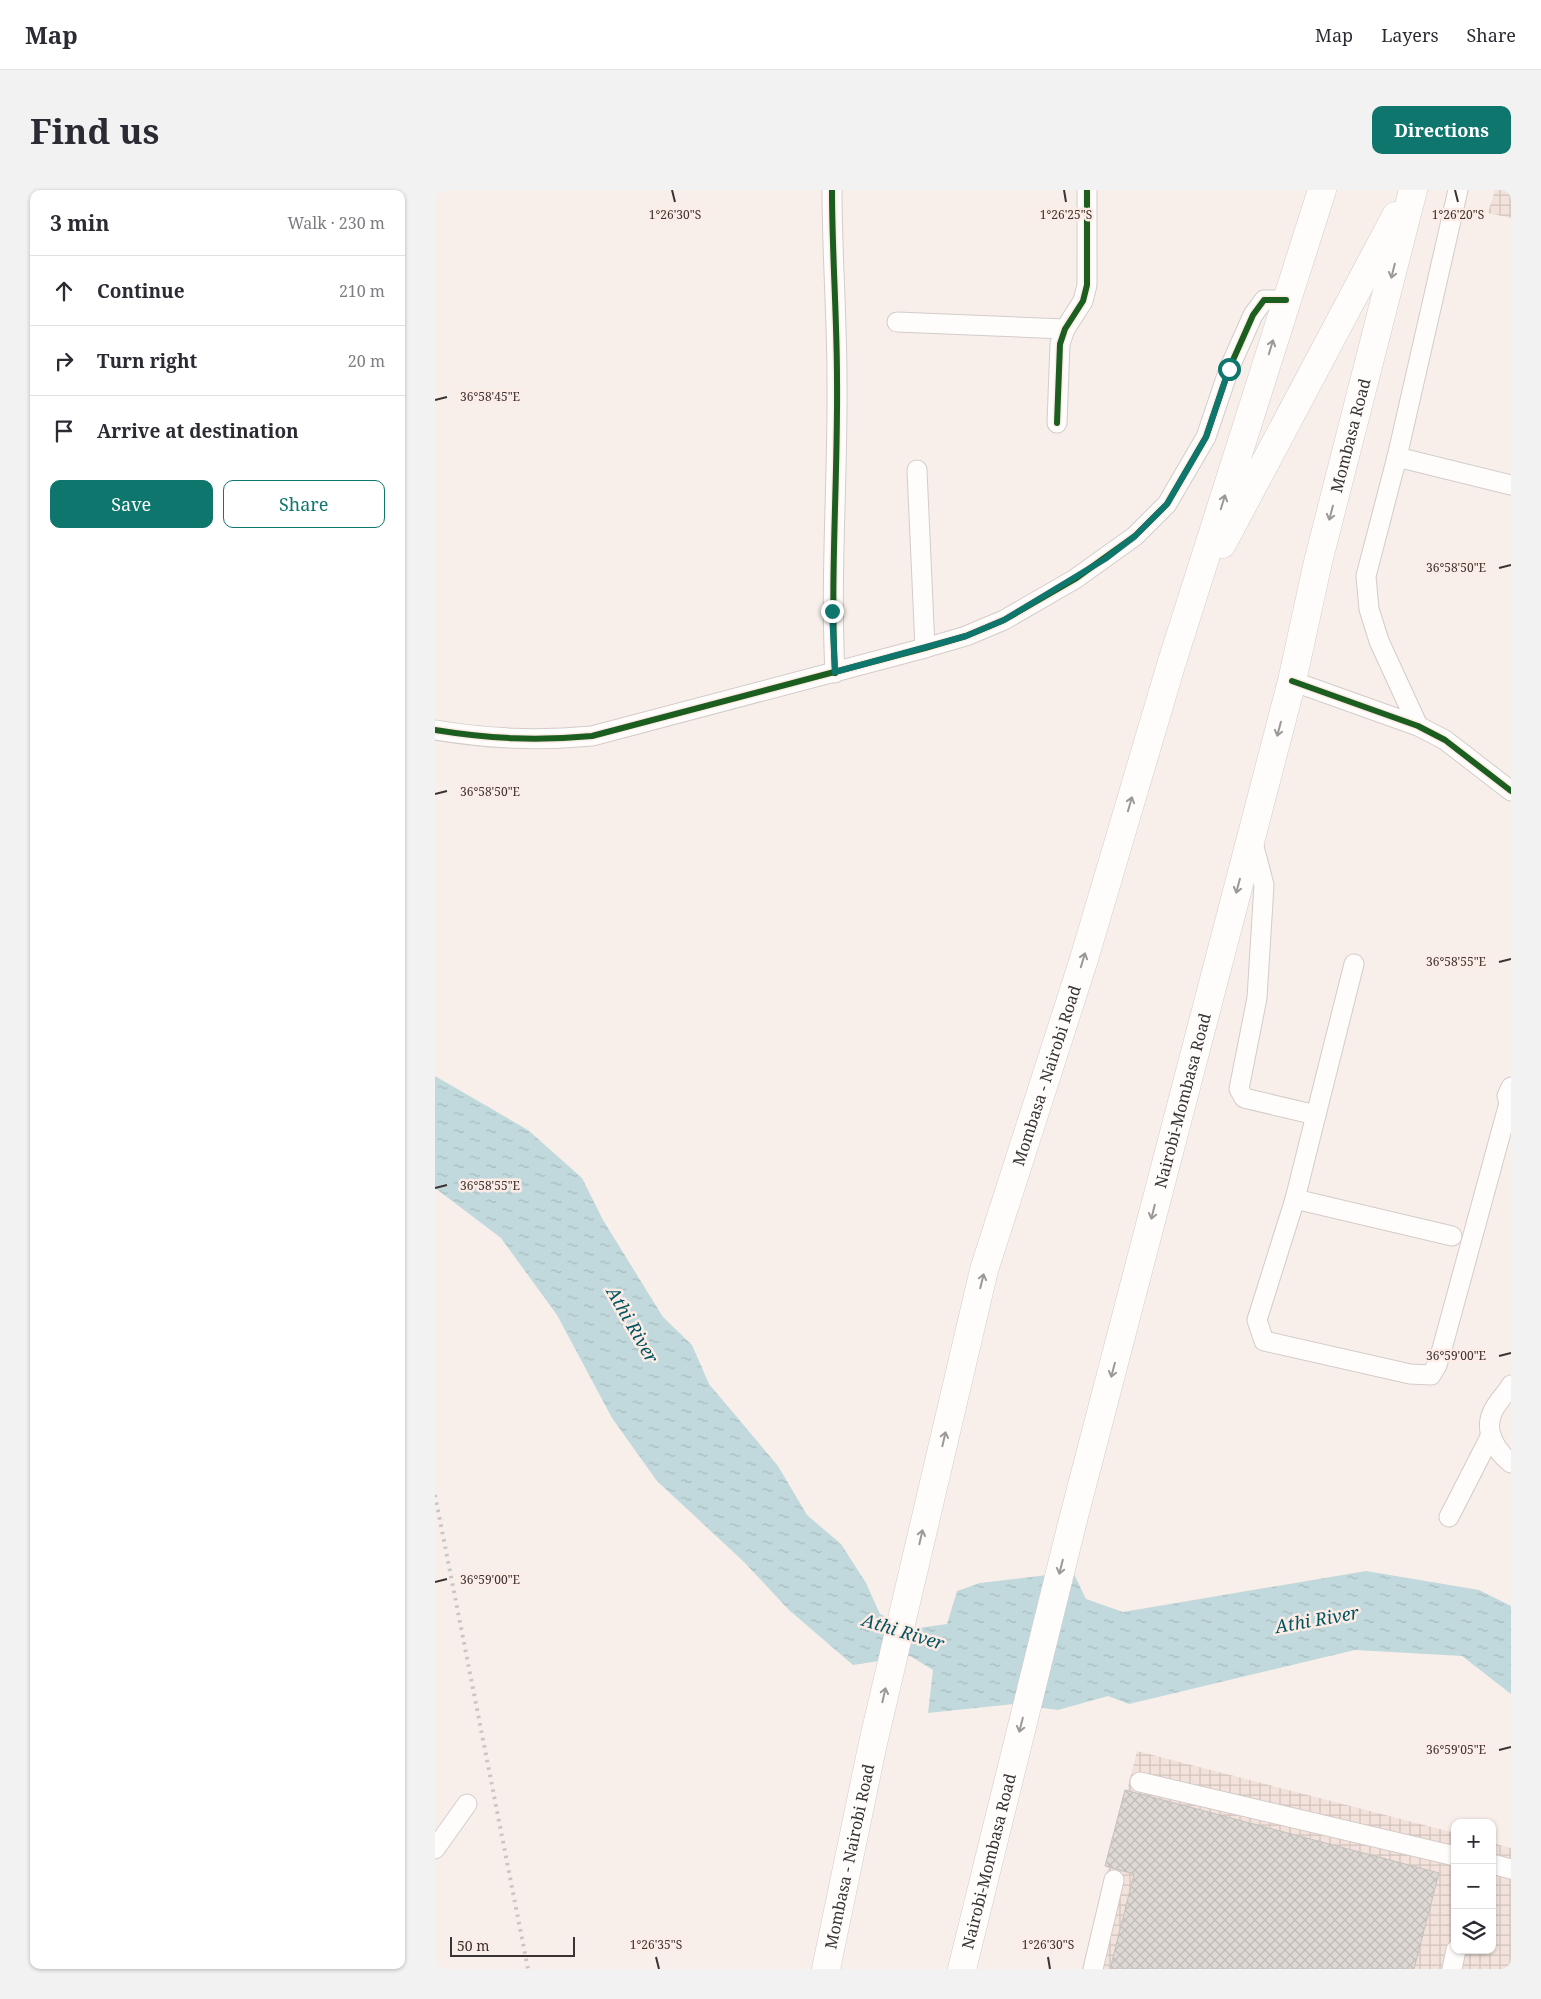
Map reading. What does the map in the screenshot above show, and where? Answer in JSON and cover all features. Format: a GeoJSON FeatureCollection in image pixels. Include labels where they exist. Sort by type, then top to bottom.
{"type":"FeatureCollection","features":[{"type":"Feature","properties":{"kind":"highway"},"geometry":{"type":"LineString","coordinates":[[1190,604],[1322,190]]}},
{"type":"Feature","properties":{"kind":"highway"},"geometry":{"type":"LineString","coordinates":[[1190,604],[1412,190]]}},
{"type":"Feature","properties":{"kind":"highway","name":"Mombasa Road"},"geometry":{"type":"LineString","coordinates":[[1292,681],[1319,562],[1412,190]]}},
{"type":"Feature","properties":{"kind":"highway","name":"Mombasa - Nairobi Road"},"geometry":{"type":"LineString","coordinates":[[826,1969],[873,1743],[963,1357],[997,1225],[1084,959],[1190,604]]}},
{"type":"Feature","properties":{"kind":"highway","name":"Nairobi-Mombasa Road"},"geometry":{"type":"LineString","coordinates":[[962,1969],[1014,1752],[1073,1520],[1292,681]]}},
{"type":"Feature","properties":{"kind":"street"},"geometry":{"type":"LineString","coordinates":[[832,190],[832,266],[837,380],[832,611],[835,672]]}},
{"type":"Feature","properties":{"kind":"street"},"geometry":{"type":"LineString","coordinates":[[1057,423],[1060,344],[1065,329],[1083,301],[1087,285],[1087,190]]}},
{"type":"Feature","properties":{"kind":"street"},"geometry":{"type":"LineString","coordinates":[[1418,726],[1379,641],[1369,609],[1366,576],[1397,457],[1458,190]]}},
{"type":"Feature","properties":{"kind":"street"},"geometry":{"type":"LineString","coordinates":[[435,730],[486,738],[559,739],[592,736],[925,648],[966,636],[1004,620],[1105,559],[1148,523],[1167,504],[1206,437],[1229,369],[1253,315],[1264,300],[1286,300]]}},
{"type":"Feature","properties":{"kind":"street"},"geometry":{"type":"LineString","coordinates":[[897,322],[1065,329]]}},
{"type":"Feature","properties":{"kind":"street"},"geometry":{"type":"LineString","coordinates":[[1397,457],[1511,485]]}},
{"type":"Feature","properties":{"kind":"street"},"geometry":{"type":"LineString","coordinates":[[917,470],[925,648]]}},
{"type":"Feature","properties":{"kind":"street"},"geometry":{"type":"LineString","coordinates":[[1292,681],[1418,726],[1445,740],[1511,791]]}},
{"type":"Feature","properties":{"kind":"street"},"geometry":{"type":"LineString","coordinates":[[1251,834],[1264,885],[1257,998],[1239,1089],[1244,1098],[1316,1115]]}},
{"type":"Feature","properties":{"kind":"street"},"geometry":{"type":"LineString","coordinates":[[1354,964],[1295,1198],[1257,1320],[1264,1341],[1411,1374],[1431,1375],[1442,1349],[1510,1099]]}},
{"type":"Feature","properties":{"kind":"street"},"geometry":{"type":"LineString","coordinates":[[1295,1198],[1452,1236]]}},
{"type":"Feature","properties":{"kind":"street"},"geometry":{"type":"LineString","coordinates":[[1511,1385],[1491,1414],[1491,1434],[1498,1452],[1511,1463]]}},
{"type":"Feature","properties":{"kind":"street"},"geometry":{"type":"LineString","coordinates":[[1449,1517],[1491,1434]]}},
{"type":"Feature","properties":{"kind":"street"},"geometry":{"type":"LineString","coordinates":[[1140,1782],[1451,1855]]}},
{"type":"Feature","properties":{"kind":"street"},"geometry":{"type":"LineString","coordinates":[[435,1848],[467,1804]]}},
{"type":"Feature","properties":{"kind":"street"},"geometry":{"type":"LineString","coordinates":[[1496,1865],[1511,1869]]}},
{"type":"Feature","properties":{"kind":"street"},"geometry":{"type":"LineString","coordinates":[[1093,1969],[1114,1880]]}},
{"type":"Feature","properties":{"kind":"street"},"geometry":{"type":"LineString","coordinates":[[1452,1969],[1455,1954]]}},
{"type":"Feature","properties":{"kind":"shaded area"},"geometry":{"type":"Polygon","coordinates":[[[1495,190],[1511,190],[1511,218],[1488,213],[1495,190]]]}},
{"type":"Feature","properties":{"kind":"shaded area"},"geometry":{"type":"Polygon","coordinates":[[[1137,1751],[1451,1832],[1451,1954],[1496,1954],[1496,1844],[1511,1848],[1511,1969],[1082,1969],[1137,1751]]]}},
{"type":"Feature","properties":{"kind":"water","name":"Athi River"},"geometry":{"type":"Polygon","coordinates":[[[435,1076],[528,1130],[582,1178],[603,1220],[663,1317],[692,1345],[709,1384],[778,1466],[807,1515],[841,1544],[866,1583],[880,1614],[911,1629],[947,1624],[957,1591],[980,1583],[1073,1572],[1086,1599],[1123,1612],[1366,1571],[1479,1590],[1511,1606],[1511,1694],[1462,1656],[1355,1650],[1129,1704],[1108,1696],[1058,1710],[1014,1704],[928,1713],[933,1670],[910,1656],[853,1665],[789,1610],[744,1562],[657,1481],[612,1418],[557,1315],[501,1238],[435,1188],[435,1076]]]}},
{"type":"Feature","properties":{"kind":"building"},"geometry":{"type":"Polygon","coordinates":[[[1125,1790],[1439,1873],[1414,1969],[1110,1969],[1134,1874],[1105,1866],[1125,1790]]]}},
{"type":"Feature","properties":{"kind":"railway"},"geometry":{"type":"LineString","coordinates":[[435,1495],[528,1969]]}},
{"type":"Feature","properties":{"kind":"cycle path"},"geometry":{"type":"LineString","coordinates":[[832,190],[837,380],[833,600],[835,673]]}},
{"type":"Feature","properties":{"kind":"cycle path"},"geometry":{"type":"LineString","coordinates":[[1057,423],[1060,344],[1065,329],[1083,301],[1087,285],[1087,190]]}},
{"type":"Feature","properties":{"kind":"cycle path"},"geometry":{"type":"LineString","coordinates":[[435,730],[513,738],[592,736],[925,648],[966,636],[1004,620],[1075,579],[1135,536],[1167,504],[1206,437],[1229,369],[1253,315],[1264,300],[1286,300]]}},
{"type":"Feature","properties":{"kind":"cycle path"},"geometry":{"type":"LineString","coordinates":[[1292,681],[1418,726],[1445,740],[1511,791]]}},
{"type":"Feature","properties":{"kind":"route"},"geometry":{"type":"LineString","coordinates":[[832,611],[835,672],[966,636],[1004,620],[1075,579],[1135,536],[1167,504],[1206,437],[1229,369]]}}]}
